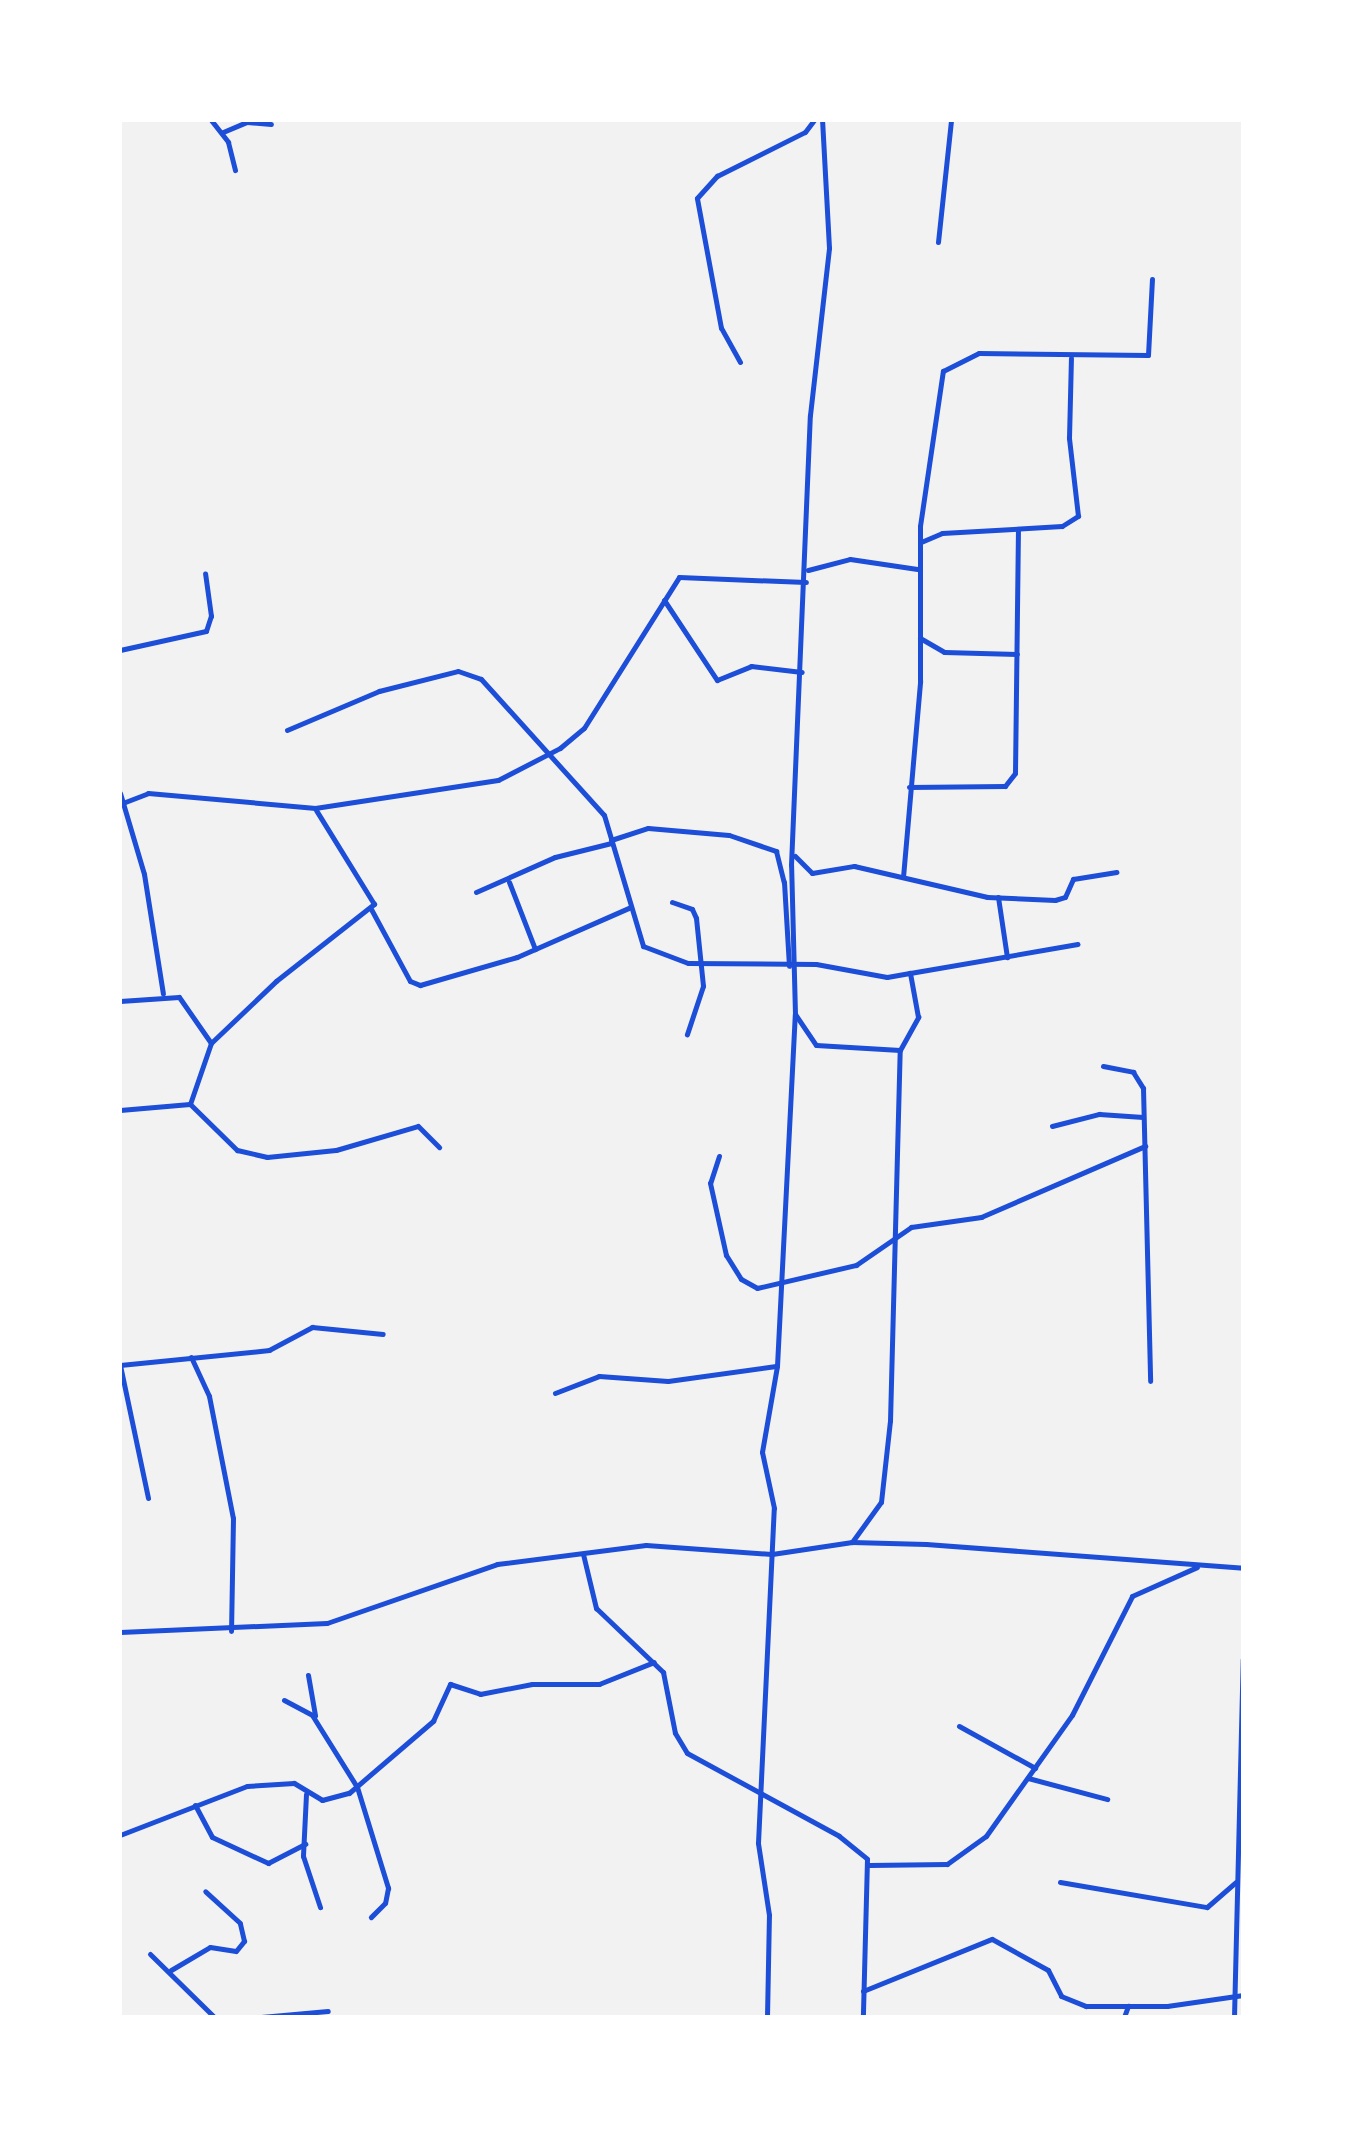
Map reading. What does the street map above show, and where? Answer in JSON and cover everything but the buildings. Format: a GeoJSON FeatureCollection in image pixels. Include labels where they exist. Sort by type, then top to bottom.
{"type":"FeatureCollection","features":[{"type":"Feature","properties":{"kind":"street"},"geometry":{"type":"LineString","coordinates":[[211,120],[223,132],[235,170]]}},
{"type":"Feature","properties":{"kind":"street"},"geometry":{"type":"LineString","coordinates":[[740,362],[720,320],[697,198],[717,176],[805,132],[818,120]]}},
{"type":"Feature","properties":{"kind":"street"},"geometry":{"type":"LineString","coordinates":[[791,966],[808,570],[810,415],[829,248],[818,120]]}},
{"type":"Feature","properties":{"kind":"street"},"geometry":{"type":"LineString","coordinates":[[938,242],[950,120]]}},
{"type":"Feature","properties":{"kind":"street"},"geometry":{"type":"LineString","coordinates":[[223,132],[247,122],[271,124]]}},
{"type":"Feature","properties":{"kind":"street"},"geometry":{"type":"LineString","coordinates":[[903,876],[920,638],[918,569],[944,372],[979,353],[1148,355],[1152,280]]}},
{"type":"Feature","properties":{"kind":"street"},"geometry":{"type":"LineString","coordinates":[[921,542],[942,533],[1062,526],[1078,516],[1068,438],[1071,357]]}},
{"type":"Feature","properties":{"kind":"street"},"geometry":{"type":"LineString","coordinates":[[909,787],[1011,782],[1020,704],[1018,531]]}},
{"type":"Feature","properties":{"kind":"street"},"geometry":{"type":"LineString","coordinates":[[808,570],[850,559],[918,569]]}},
{"type":"Feature","properties":{"kind":"street"},"geometry":{"type":"LineString","coordinates":[[120,650],[206,631],[211,616],[205,572]]}},
{"type":"Feature","properties":{"kind":"street"},"geometry":{"type":"LineString","coordinates":[[122,803],[148,793],[315,808],[364,796],[482,784],[548,755],[584,728],[679,577],[806,582]]}},
{"type":"Feature","properties":{"kind":"street"},"geometry":{"type":"LineString","coordinates":[[664,600],[716,680],[751,666],[802,672]]}},
{"type":"Feature","properties":{"kind":"street"},"geometry":{"type":"LineString","coordinates":[[920,638],[944,652],[1017,654]]}},
{"type":"Feature","properties":{"kind":"street"},"geometry":{"type":"LineString","coordinates":[[287,730],[379,691],[458,671],[481,679],[578,793],[598,805],[644,946],[700,963],[791,966],[881,977],[1078,944]]}},
{"type":"Feature","properties":{"kind":"street"},"geometry":{"type":"LineString","coordinates":[[120,793],[144,874],[163,994]]}},
{"type":"Feature","properties":{"kind":"street"},"geometry":{"type":"LineString","coordinates":[[190,1104],[211,1043],[276,981],[371,909],[376,900],[315,808]]}},
{"type":"Feature","properties":{"kind":"street"},"geometry":{"type":"LineString","coordinates":[[476,892],[508,882],[555,857],[648,828],[729,835],[776,852],[784,882],[795,1014],[777,1366],[762,1452],[774,1508],[758,1843],[769,1915],[767,2017]]}},
{"type":"Feature","properties":{"kind":"street"},"geometry":{"type":"LineString","coordinates":[[795,856],[812,872],[854,866],[998,897],[1060,900],[1073,879],[1116,872]]}},
{"type":"Feature","properties":{"kind":"street"},"geometry":{"type":"LineString","coordinates":[[508,882],[536,949]]}},
{"type":"Feature","properties":{"kind":"street"},"geometry":{"type":"LineString","coordinates":[[998,897],[1007,957]]}},
{"type":"Feature","properties":{"kind":"street"},"geometry":{"type":"LineString","coordinates":[[672,902],[694,912],[700,963],[702,990],[687,1034]]}},
{"type":"Feature","properties":{"kind":"street"},"geometry":{"type":"LineString","coordinates":[[371,909],[410,981],[420,985],[536,949],[630,907]]}},
{"type":"Feature","properties":{"kind":"street"},"geometry":{"type":"LineString","coordinates":[[852,1542],[881,1502],[900,1050],[918,1017],[910,973]]}},
{"type":"Feature","properties":{"kind":"street"},"geometry":{"type":"LineString","coordinates":[[120,1002],[163,994],[187,1002],[211,1043]]}},
{"type":"Feature","properties":{"kind":"street"},"geometry":{"type":"LineString","coordinates":[[795,1014],[816,1045],[900,1050]]}},
{"type":"Feature","properties":{"kind":"street"},"geometry":{"type":"LineString","coordinates":[[1103,1066],[1140,1078],[1150,1381]]}},
{"type":"Feature","properties":{"kind":"street"},"geometry":{"type":"LineString","coordinates":[[120,1110],[190,1104],[248,1154],[336,1150],[418,1126],[439,1147]]}},
{"type":"Feature","properties":{"kind":"street"},"geometry":{"type":"LineString","coordinates":[[1052,1126],[1099,1114],[1143,1117]]}},
{"type":"Feature","properties":{"kind":"street"},"geometry":{"type":"LineString","coordinates":[[719,1156],[710,1183],[726,1255],[747,1284],[781,1282],[856,1265],[918,1224],[981,1216],[1145,1146]]}},
{"type":"Feature","properties":{"kind":"street"},"geometry":{"type":"LineString","coordinates":[[148,1498],[120,1365],[269,1350],[312,1327],[383,1334]]}},
{"type":"Feature","properties":{"kind":"street"},"geometry":{"type":"LineString","coordinates":[[191,1357],[210,1396],[233,1518],[231,1630]]}},
{"type":"Feature","properties":{"kind":"street"},"geometry":{"type":"LineString","coordinates":[[555,1393],[599,1376],[668,1381],[777,1366]]}},
{"type":"Feature","properties":{"kind":"street"},"geometry":{"type":"LineString","coordinates":[[120,1632],[231,1630],[327,1622],[456,1575],[646,1544],[772,1554],[852,1542],[1039,1550],[1243,1568]]}},
{"type":"Feature","properties":{"kind":"street"},"geometry":{"type":"LineString","coordinates":[[583,1554],[596,1608],[654,1662],[668,1683],[678,1743],[704,1764],[860,1849],[869,1865],[863,2017]]}},
{"type":"Feature","properties":{"kind":"street"},"geometry":{"type":"LineString","coordinates":[[869,1865],[947,1864],[986,1836],[1072,1715],[1132,1596],[1200,1566]]}},
{"type":"Feature","properties":{"kind":"street"},"geometry":{"type":"LineString","coordinates":[[1234,2017],[1243,1658]]}},
{"type":"Feature","properties":{"kind":"street"},"geometry":{"type":"LineString","coordinates":[[120,1835],[223,1791],[274,1782],[322,1800],[357,1788],[432,1721],[450,1684],[480,1694],[541,1684],[599,1684],[654,1662]]}},
{"type":"Feature","properties":{"kind":"street"},"geometry":{"type":"LineString","coordinates":[[308,1675],[317,1722],[357,1788],[388,1888],[386,1902],[371,1917]]}},
{"type":"Feature","properties":{"kind":"street"},"geometry":{"type":"LineString","coordinates":[[284,1700],[317,1722]]}},
{"type":"Feature","properties":{"kind":"street"},"geometry":{"type":"LineString","coordinates":[[959,1726],[1035,1768]]}},
{"type":"Feature","properties":{"kind":"street"},"geometry":{"type":"LineString","coordinates":[[1028,1778],[1107,1800]]}},
{"type":"Feature","properties":{"kind":"street"},"geometry":{"type":"LineString","coordinates":[[306,1791],[304,1844],[320,1907]]}},
{"type":"Feature","properties":{"kind":"street"},"geometry":{"type":"LineString","coordinates":[[195,1805],[212,1837],[268,1863],[304,1844]]}},
{"type":"Feature","properties":{"kind":"street"},"geometry":{"type":"LineString","coordinates":[[1060,1882],[1207,1907],[1237,1879]]}},
{"type":"Feature","properties":{"kind":"street"},"geometry":{"type":"LineString","coordinates":[[170,1970],[210,1947],[236,1951],[244,1941],[240,1923],[204,1891]]}},
{"type":"Feature","properties":{"kind":"street"},"geometry":{"type":"LineString","coordinates":[[863,1991],[992,1939],[1048,1970],[1070,2002],[1128,2006],[1243,1996]]}},
{"type":"Feature","properties":{"kind":"street"},"geometry":{"type":"LineString","coordinates":[[150,1954],[214,2017]]}},
{"type":"Feature","properties":{"kind":"street"},"geometry":{"type":"LineString","coordinates":[[1124,2017],[1128,2006]]}},
{"type":"Feature","properties":{"kind":"street"},"geometry":{"type":"LineString","coordinates":[[261,2017],[328,2010]]}}]}
